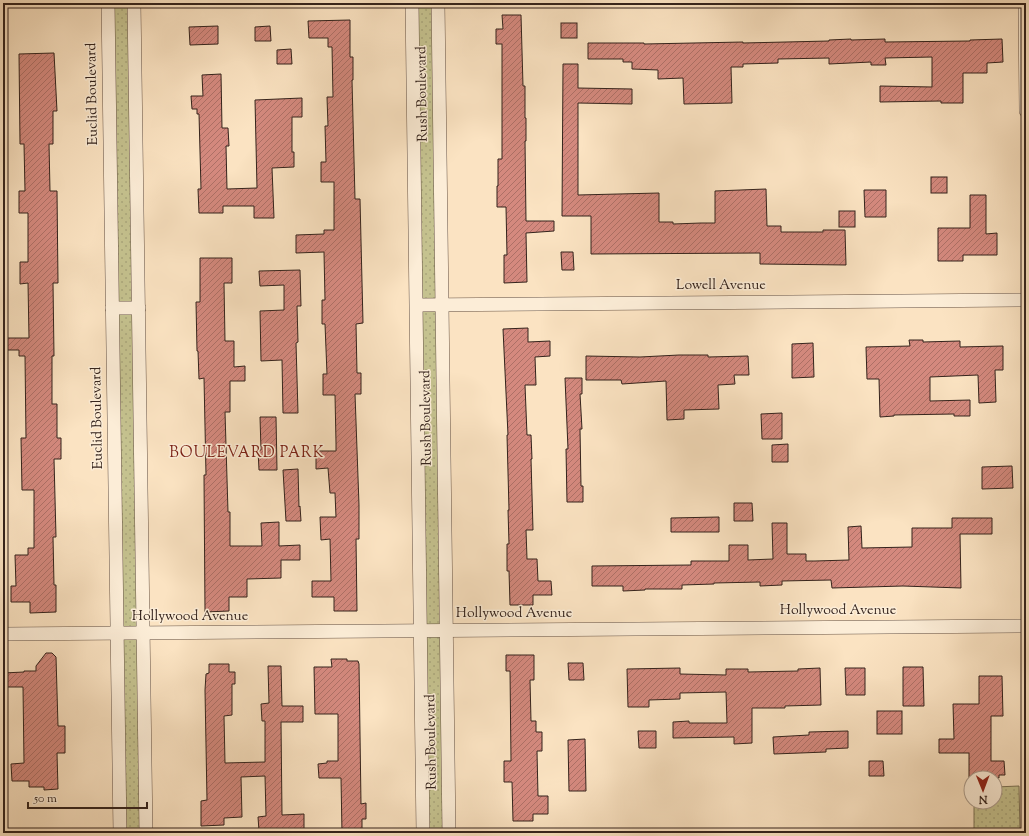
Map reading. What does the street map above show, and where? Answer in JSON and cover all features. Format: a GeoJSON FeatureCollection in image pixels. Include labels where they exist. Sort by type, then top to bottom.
{"type":"FeatureCollection","features":[{"type":"Feature","properties":{"kind":"street","name":"Euclid Boulevard"},"geometry":{"type":"LineString","coordinates":[[108,3],[120,833]]}},
{"type":"Feature","properties":{"kind":"street"},"geometry":{"type":"LineString","coordinates":[[134,3],[146,833]]}},
{"type":"Feature","properties":{"kind":"street","name":"Rush Boulevard"},"geometry":{"type":"LineString","coordinates":[[412,3],[423,833]]}},
{"type":"Feature","properties":{"kind":"street","name":"Rush Boulevard"},"geometry":{"type":"LineString","coordinates":[[438,3],[449,833]]}},
{"type":"Feature","properties":{"kind":"street"},"geometry":{"type":"LineString","coordinates":[[1025,3],[1026,111]]}},
{"type":"Feature","properties":{"kind":"street","name":"Lowell Avenue"},"geometry":{"type":"LineString","coordinates":[[416,305],[1026,300]]}},
{"type":"Feature","properties":{"kind":"street"},"geometry":{"type":"LineString","coordinates":[[112,308],[139,308]]}},
{"type":"Feature","properties":{"kind":"street","name":"Hollywood Avenue"},"geometry":{"type":"LineString","coordinates":[[3,634],[1026,626]]}},
{"type":"Feature","properties":{"kind":"shaded area"},"geometry":{"type":"Polygon","coordinates":[[[108,3],[134,3],[146,833],[120,833],[108,3]]]}},
{"type":"Feature","properties":{"kind":"shaded area"},"geometry":{"type":"Polygon","coordinates":[[[412,3],[438,3],[449,833],[423,833],[412,3]]]}},
{"type":"Feature","properties":{"kind":"shaded area"},"geometry":{"type":"Polygon","coordinates":[[[1019,786],[1020,833],[974,833],[974,810],[1003,810],[1003,787],[1019,786]]]}},
{"type":"Feature","properties":{"kind":"building"},"geometry":{"type":"Polygon","coordinates":[[[502,15],[521,15],[523,86],[525,86],[526,118],[526,221],[554,221],[554,231],[526,233],[527,282],[504,283],[504,255],[507,255],[506,207],[497,207],[498,159],[502,159],[502,44],[496,44],[496,29],[503,29],[502,15]]]}},
{"type":"Feature","properties":{"kind":"building"},"geometry":{"type":"Polygon","coordinates":[[[350,20],[350,57],[353,57],[352,80],[355,199],[360,199],[363,323],[356,324],[357,373],[361,373],[361,394],[355,394],[359,539],[356,539],[357,611],[334,611],[334,597],[312,597],[312,581],[331,581],[330,539],[321,540],[320,517],[336,517],[335,493],[330,493],[328,468],[316,469],[316,451],[336,451],[335,395],[323,395],[323,374],[327,374],[325,324],[322,324],[322,300],[325,300],[324,252],[296,253],[296,235],[324,234],[324,230],[334,230],[334,182],[321,182],[321,162],[326,162],[325,126],[328,126],[327,97],[333,97],[332,47],[328,47],[328,38],[309,38],[308,21],[350,20]]]}},
{"type":"Feature","properties":{"kind":"building"},"geometry":{"type":"Polygon","coordinates":[[[561,23],[577,23],[577,38],[561,38],[561,23]]]}},
{"type":"Feature","properties":{"kind":"building"},"geometry":{"type":"Polygon","coordinates":[[[218,26],[218,44],[190,45],[189,27],[218,26]]]}},
{"type":"Feature","properties":{"kind":"building"},"geometry":{"type":"Polygon","coordinates":[[[270,26],[271,41],[255,41],[255,27],[270,26]]]}},
{"type":"Feature","properties":{"kind":"building"},"geometry":{"type":"Polygon","coordinates":[[[885,39],[885,42],[1002,39],[1003,62],[987,63],[987,73],[963,73],[963,103],[941,103],[941,101],[880,102],[880,86],[932,87],[932,57],[885,58],[886,65],[871,65],[871,62],[829,64],[829,58],[778,59],[778,63],[743,64],[743,67],[731,67],[732,103],[684,104],[683,78],[658,79],[658,70],[632,69],[632,62],[623,62],[623,59],[588,59],[588,43],[743,43],[885,39]]]}},
{"type":"Feature","properties":{"kind":"building"},"geometry":{"type":"Polygon","coordinates":[[[291,49],[292,64],[277,64],[277,50],[291,49]]]}},
{"type":"Feature","properties":{"kind":"building"},"geometry":{"type":"Polygon","coordinates":[[[54,53],[57,111],[53,111],[53,144],[49,144],[50,191],[57,191],[58,283],[53,283],[54,356],[52,356],[52,404],[57,404],[57,438],[61,438],[61,459],[54,459],[56,537],[53,537],[56,612],[30,613],[30,602],[11,602],[11,586],[16,586],[15,555],[28,555],[28,548],[34,548],[34,490],[22,490],[21,438],[26,438],[25,356],[19,356],[19,350],[5,350],[5,338],[29,338],[28,283],[20,284],[20,262],[28,262],[28,213],[19,213],[19,191],[25,191],[24,144],[20,144],[19,54],[54,53]]]}},
{"type":"Feature","properties":{"kind":"building"},"geometry":{"type":"Polygon","coordinates":[[[563,64],[578,64],[578,88],[632,89],[632,104],[578,103],[578,195],[659,193],[659,222],[673,222],[673,224],[715,223],[715,191],[766,189],[767,226],[781,226],[781,232],[823,232],[823,230],[845,230],[846,265],[760,264],[760,253],[591,254],[591,216],[562,216],[563,64]]]}},
{"type":"Feature","properties":{"kind":"building"},"geometry":{"type":"Polygon","coordinates":[[[221,74],[222,128],[228,128],[229,146],[226,146],[227,189],[257,188],[255,100],[302,98],[302,117],[292,117],[292,152],[294,152],[294,167],[272,168],[274,218],[254,218],[254,206],[223,206],[223,213],[199,213],[198,189],[201,189],[199,114],[197,114],[197,109],[192,109],[191,96],[203,96],[202,75],[221,74]]]}},
{"type":"Feature","properties":{"kind":"building"},"geometry":{"type":"Polygon","coordinates":[[[931,177],[947,177],[947,193],[931,193],[931,177]]]}},
{"type":"Feature","properties":{"kind":"building"},"geometry":{"type":"Polygon","coordinates":[[[864,190],[886,190],[886,217],[865,217],[864,190]]]}},
{"type":"Feature","properties":{"kind":"building"},"geometry":{"type":"Polygon","coordinates":[[[970,195],[986,195],[986,234],[997,233],[997,255],[963,255],[963,261],[938,261],[938,228],[970,228],[970,195]]]}},
{"type":"Feature","properties":{"kind":"building"},"geometry":{"type":"Polygon","coordinates":[[[839,211],[855,211],[855,227],[839,227],[839,211]]]}},
{"type":"Feature","properties":{"kind":"building"},"geometry":{"type":"Polygon","coordinates":[[[561,252],[573,252],[574,270],[562,270],[561,252]]]}},
{"type":"Feature","properties":{"kind":"building"},"geometry":{"type":"Polygon","coordinates":[[[200,258],[232,258],[232,283],[224,283],[225,341],[234,341],[234,367],[245,366],[245,381],[230,381],[230,412],[225,412],[228,512],[230,512],[230,546],[262,546],[261,523],[279,522],[279,546],[300,545],[300,560],[281,560],[281,578],[247,579],[247,597],[229,597],[229,611],[205,612],[204,475],[206,475],[204,378],[199,379],[196,302],[200,302],[200,258]]]}},
{"type":"Feature","properties":{"kind":"building"},"geometry":{"type":"Polygon","coordinates":[[[300,270],[301,306],[297,306],[298,342],[296,343],[298,413],[283,413],[282,360],[261,361],[260,311],[284,310],[284,285],[260,286],[259,271],[300,270]]]}},
{"type":"Feature","properties":{"kind":"building"},"geometry":{"type":"Polygon","coordinates":[[[528,328],[528,342],[550,341],[550,356],[535,357],[536,385],[525,385],[527,435],[531,435],[533,530],[526,530],[527,559],[537,559],[538,581],[551,581],[552,595],[533,595],[533,605],[510,605],[509,571],[507,571],[507,544],[509,544],[508,435],[503,329],[528,328]]]}},
{"type":"Feature","properties":{"kind":"building"},"geometry":{"type":"Polygon","coordinates":[[[909,340],[923,340],[923,342],[960,341],[960,347],[1003,346],[1003,370],[995,370],[996,402],[979,403],[978,375],[930,377],[930,401],[970,400],[970,416],[954,416],[954,414],[894,415],[880,417],[879,379],[867,379],[866,347],[910,346],[909,340]]]}},
{"type":"Feature","properties":{"kind":"building"},"geometry":{"type":"Polygon","coordinates":[[[813,343],[814,377],[792,378],[792,344],[813,343]]]}},
{"type":"Feature","properties":{"kind":"building"},"geometry":{"type":"Polygon","coordinates":[[[708,355],[708,357],[748,356],[749,375],[734,375],[735,384],[718,385],[719,409],[684,410],[684,419],[667,420],[666,381],[622,384],[621,380],[586,380],[586,356],[640,357],[708,355]]]}},
{"type":"Feature","properties":{"kind":"building"},"geometry":{"type":"Polygon","coordinates":[[[565,378],[582,378],[582,394],[580,394],[582,429],[580,429],[581,486],[583,486],[583,502],[567,502],[566,449],[568,449],[565,378]]]}},
{"type":"Feature","properties":{"kind":"building"},"geometry":{"type":"Polygon","coordinates":[[[782,413],[782,439],[762,439],[761,414],[782,413]]]}},
{"type":"Feature","properties":{"kind":"building"},"geometry":{"type":"Polygon","coordinates":[[[260,417],[276,417],[277,470],[259,470],[258,450],[261,450],[260,417]]]}},
{"type":"Feature","properties":{"kind":"building"},"geometry":{"type":"Polygon","coordinates":[[[788,444],[788,462],[772,462],[772,445],[788,444]]]}},
{"type":"Feature","properties":{"kind":"building"},"geometry":{"type":"Polygon","coordinates":[[[1012,466],[1013,488],[982,489],[982,467],[1012,466]]]}},
{"type":"Feature","properties":{"kind":"building"},"geometry":{"type":"Polygon","coordinates":[[[298,469],[301,521],[286,521],[283,470],[298,469]]]}},
{"type":"Feature","properties":{"kind":"building"},"geometry":{"type":"Polygon","coordinates":[[[734,503],[752,503],[753,521],[734,521],[734,503]]]}},
{"type":"Feature","properties":{"kind":"building"},"geometry":{"type":"Polygon","coordinates":[[[719,517],[719,532],[671,532],[671,518],[719,517]]]}},
{"type":"Feature","properties":{"kind":"building"},"geometry":{"type":"Polygon","coordinates":[[[952,518],[992,518],[992,534],[960,534],[961,588],[903,586],[832,588],[831,580],[782,581],[782,585],[760,586],[760,582],[714,583],[682,585],[682,589],[645,589],[623,591],[623,586],[592,586],[592,566],[691,565],[691,561],[729,561],[729,545],[748,545],[748,560],[773,559],[772,523],[787,523],[787,554],[806,554],[806,561],[815,561],[849,560],[848,527],[861,526],[862,548],[912,547],[912,528],[952,528],[952,518]]]}},
{"type":"Feature","properties":{"kind":"building"},"geometry":{"type":"Polygon","coordinates":[[[46,653],[52,653],[56,657],[58,726],[65,726],[65,753],[57,753],[58,789],[44,790],[44,787],[29,787],[29,781],[12,781],[11,764],[24,763],[23,687],[3,687],[3,673],[36,671],[36,666],[46,653]]]}},
{"type":"Feature","properties":{"kind":"building"},"geometry":{"type":"Polygon","coordinates":[[[506,655],[534,655],[534,680],[530,680],[531,721],[536,721],[536,732],[542,732],[542,751],[537,751],[538,796],[548,796],[548,814],[533,814],[533,821],[513,821],[512,782],[504,782],[504,761],[511,761],[510,671],[506,671],[506,655]]]}},
{"type":"Feature","properties":{"kind":"building"},"geometry":{"type":"Polygon","coordinates":[[[331,659],[347,659],[347,661],[358,661],[359,664],[361,804],[366,803],[366,819],[362,819],[362,833],[342,833],[341,778],[319,778],[318,764],[327,763],[327,761],[338,761],[338,714],[315,714],[314,667],[332,667],[331,659]]]}},
{"type":"Feature","properties":{"kind":"building"},"geometry":{"type":"Polygon","coordinates":[[[568,663],[583,663],[584,680],[569,680],[568,663]]]}},
{"type":"Feature","properties":{"kind":"building"},"geometry":{"type":"Polygon","coordinates":[[[209,664],[229,664],[229,672],[235,672],[235,684],[232,684],[232,715],[224,716],[225,763],[265,762],[265,721],[262,721],[261,704],[269,703],[268,666],[281,666],[282,706],[303,706],[303,722],[281,722],[282,815],[304,814],[304,829],[259,831],[258,817],[266,816],[265,776],[241,777],[242,817],[224,818],[224,825],[201,826],[201,801],[207,800],[205,690],[206,674],[209,673],[209,664]]]}},
{"type":"Feature","properties":{"kind":"building"},"geometry":{"type":"Polygon","coordinates":[[[903,667],[923,667],[924,706],[903,706],[903,667]]]}},
{"type":"Feature","properties":{"kind":"building"},"geometry":{"type":"Polygon","coordinates":[[[680,668],[680,674],[726,675],[726,669],[748,669],[748,672],[798,671],[798,669],[820,668],[821,705],[785,706],[785,708],[752,708],[752,743],[734,744],[734,737],[673,738],[673,722],[689,721],[689,723],[727,723],[726,692],[680,693],[680,699],[649,700],[649,707],[628,707],[627,669],[680,668]]]}},
{"type":"Feature","properties":{"kind":"building"},"geometry":{"type":"Polygon","coordinates":[[[845,668],[865,668],[865,695],[846,695],[845,668]]]}},
{"type":"Feature","properties":{"kind":"building"},"geometry":{"type":"Polygon","coordinates":[[[979,676],[1002,676],[1003,716],[991,716],[991,761],[1004,761],[1005,775],[1003,775],[1003,770],[969,770],[969,753],[939,753],[939,739],[954,739],[953,704],[979,704],[979,676]]]}},
{"type":"Feature","properties":{"kind":"building"},"geometry":{"type":"Polygon","coordinates":[[[877,711],[902,711],[902,734],[877,734],[877,711]]]}},
{"type":"Feature","properties":{"kind":"building"},"geometry":{"type":"Polygon","coordinates":[[[638,731],[656,731],[656,748],[639,748],[638,731]]]}},
{"type":"Feature","properties":{"kind":"building"},"geometry":{"type":"Polygon","coordinates":[[[848,731],[848,748],[826,749],[826,752],[774,754],[773,737],[809,735],[809,732],[848,731]]]}},
{"type":"Feature","properties":{"kind":"building"},"geometry":{"type":"Polygon","coordinates":[[[585,739],[586,791],[569,791],[568,740],[585,739]]]}},
{"type":"Feature","properties":{"kind":"building"},"geometry":{"type":"Polygon","coordinates":[[[869,761],[883,761],[884,776],[869,776],[869,761]]]}},
{"type":"Feature","properties":{"kind":"district","name":"BOULEVARD PARK"},"geometry":{"type":"Point","coordinates":[247,453]}}]}
